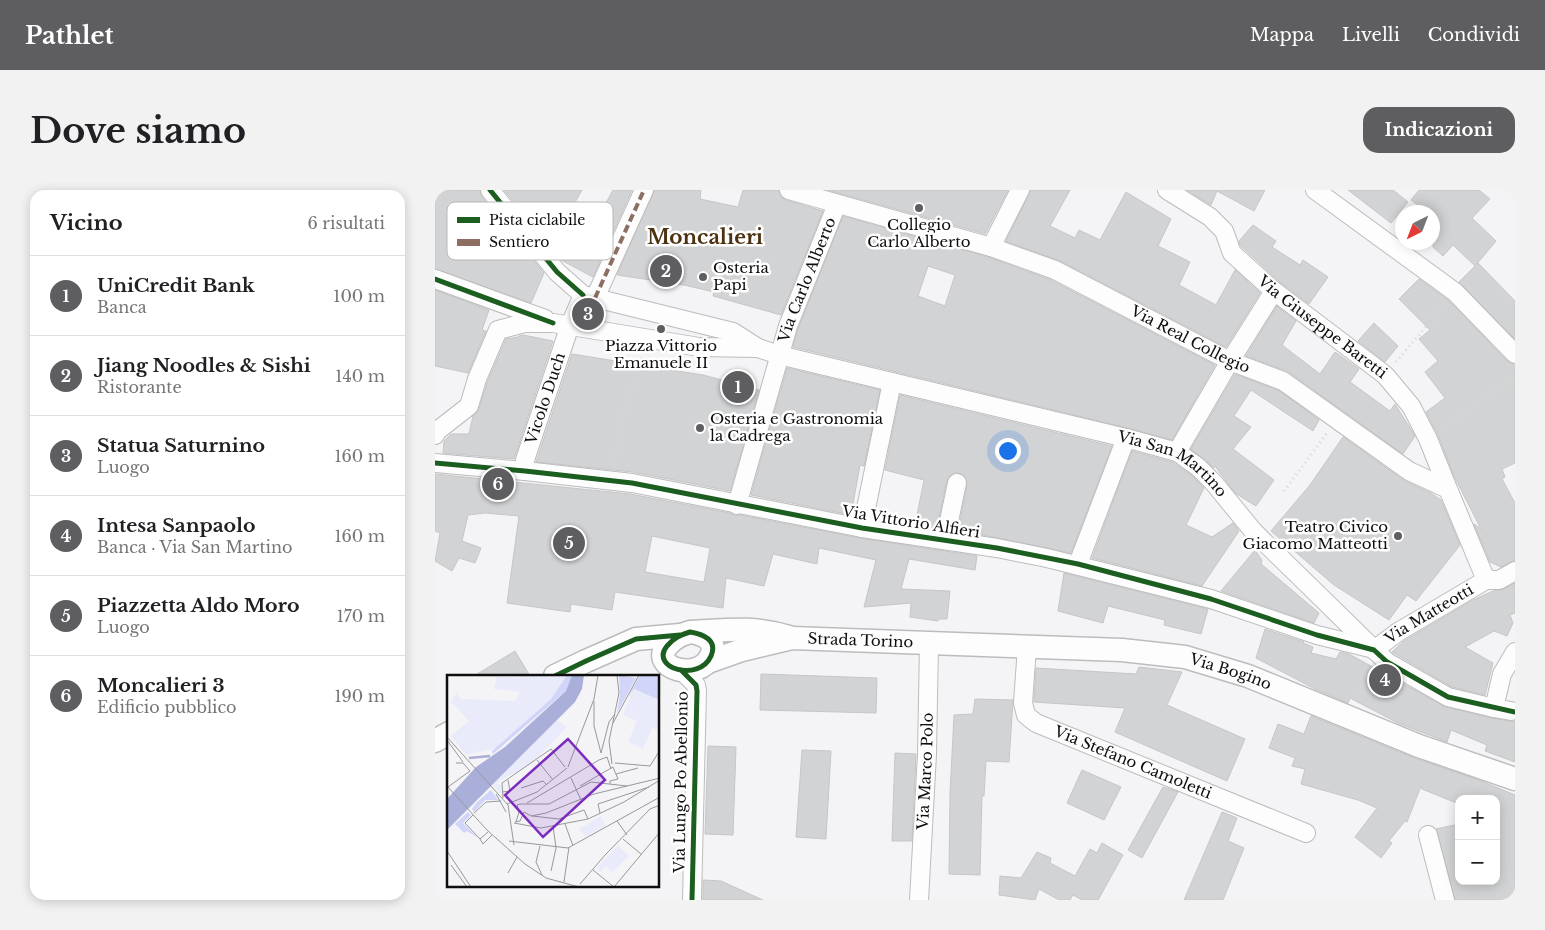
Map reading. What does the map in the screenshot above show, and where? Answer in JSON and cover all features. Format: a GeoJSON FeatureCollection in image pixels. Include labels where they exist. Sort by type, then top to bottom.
{"type":"FeatureCollection","features":[{"type":"Feature","properties":{"kind":"main road","name":"Strada Torino"},"geometry":{"type":"LineString","coordinates":[[557,675],[586,660],[636,639],[685,634],[754,629],[769,631],[792,638],[929,644]]}},
{"type":"Feature","properties":{"kind":"main road"},"geometry":{"type":"LineString","coordinates":[[674,667],[663,656],[664,650],[673,639],[685,634],[706,636],[711,642],[713,647],[706,663]]}},
{"type":"Feature","properties":{"kind":"main road","name":"Strada Torino"},"geometry":{"type":"LineString","coordinates":[[608,652],[625,655],[635,653],[654,655],[674,667],[695,670],[706,663],[742,650],[792,638]]}},
{"type":"Feature","properties":{"kind":"main road","name":"Via Bogino"},"geometry":{"type":"LineString","coordinates":[[929,644],[1155,653],[1185,657],[1247,676],[1419,746],[1475,767],[1515,779]]}},
{"type":"Feature","properties":{"kind":"main road"},"geometry":{"type":"LineString","coordinates":[[435,741],[447,734]]}},
{"type":"Feature","properties":{"kind":"street"},"geometry":{"type":"LineString","coordinates":[[490,190],[500,202]]}},
{"type":"Feature","properties":{"kind":"street"},"geometry":{"type":"LineString","coordinates":[[613,250],[644,190]]}},
{"type":"Feature","properties":{"kind":"street","name":"Via Real Collegio"},"geometry":{"type":"LineString","coordinates":[[789,190],[991,246],[1055,270],[1230,361],[1283,381],[1409,471],[1448,489]]}},
{"type":"Feature","properties":{"kind":"street"},"geometry":{"type":"LineString","coordinates":[[991,246],[1020,190]]}},
{"type":"Feature","properties":{"kind":"street"},"geometry":{"type":"LineString","coordinates":[[1315,190],[1337,196],[1455,292],[1515,354]]}},
{"type":"Feature","properties":{"kind":"street","name":"Via Giuseppe Baretti"},"geometry":{"type":"LineString","coordinates":[[1174,192],[1210,217],[1224,231],[1232,253],[1274,291],[1385,375],[1411,406],[1428,440],[1448,489]]}},
{"type":"Feature","properties":{"kind":"street","name":"Via Carlo Alberto"},"geometry":{"type":"LineString","coordinates":[[737,504],[787,326],[837,204]]}},
{"type":"Feature","properties":{"kind":"street"},"geometry":{"type":"LineString","coordinates":[[547,260],[557,272],[589,296],[733,332],[758,348]]}},
{"type":"Feature","properties":{"kind":"street"},"geometry":{"type":"LineString","coordinates":[[570,325],[589,296],[608,260]]}},
{"type":"Feature","properties":{"kind":"street"},"geometry":{"type":"LineString","coordinates":[[435,279],[553,323]]}},
{"type":"Feature","properties":{"kind":"street"},"geometry":{"type":"LineString","coordinates":[[1177,452],[1230,361],[1274,291]]}},
{"type":"Feature","properties":{"kind":"street"},"geometry":{"type":"LineString","coordinates":[[435,435],[437,431],[469,406],[477,379],[498,330],[525,323],[553,323],[699,347],[758,348]]}},
{"type":"Feature","properties":{"kind":"street","name":"Vicolo Duch"},"geometry":{"type":"LineString","coordinates":[[525,471],[525,460],[570,325]]}},
{"type":"Feature","properties":{"kind":"street","name":"Via San Martino"},"geometry":{"type":"LineString","coordinates":[[758,348],[779,355],[1177,452],[1198,467],[1213,482],[1254,532],[1387,662],[1447,697],[1511,711]]}},
{"type":"Feature","properties":{"kind":"street"},"geometry":{"type":"LineString","coordinates":[[862,528],[892,382]]}},
{"type":"Feature","properties":{"kind":"street"},"geometry":{"type":"LineString","coordinates":[[1078,564],[1125,438]]}},
{"type":"Feature","properties":{"kind":"street","name":"Via Vittorio Alfieri"},"geometry":{"type":"LineString","coordinates":[[435,463],[632,483],[862,528],[945,540],[1078,564],[1211,599],[1317,635],[1374,650]]}},
{"type":"Feature","properties":{"kind":"street"},"geometry":{"type":"LineString","coordinates":[[945,540],[957,483]]}},
{"type":"Feature","properties":{"kind":"street"},"geometry":{"type":"LineString","coordinates":[[1448,489],[1486,580],[1499,580],[1515,571]]}},
{"type":"Feature","properties":{"kind":"street","name":"Via Matteotti"},"geometry":{"type":"LineString","coordinates":[[1374,650],[1398,632],[1486,580]]}},
{"type":"Feature","properties":{"kind":"street","name":"Via Marco Polo"},"geometry":{"type":"LineString","coordinates":[[919,900],[927,754],[929,644]]}},
{"type":"Feature","properties":{"kind":"street","name":"Via Stefano Camoletti"},"geometry":{"type":"LineString","coordinates":[[1027,647],[1023,703],[1026,715],[1036,723],[1306,833]]}},
{"type":"Feature","properties":{"kind":"street"},"geometry":{"type":"LineString","coordinates":[[1494,708],[1501,674],[1515,652]]}},
{"type":"Feature","properties":{"kind":"street","name":"Via Lungo Po Abellonio"},"geometry":{"type":"LineString","coordinates":[[697,705],[704,689],[706,663]]}},
{"type":"Feature","properties":{"kind":"street","name":"Via Lungo Po Abellonio"},"geometry":{"type":"LineString","coordinates":[[674,667],[696,685],[692,900]]}},
{"type":"Feature","properties":{"kind":"street"},"geometry":{"type":"LineString","coordinates":[[1428,835],[1445,900]]}},
{"type":"Feature","properties":{"kind":"path"},"geometry":{"type":"LineString","coordinates":[[1385,375],[1455,292]]}},
{"type":"Feature","properties":{"kind":"path"},"geometry":{"type":"LineString","coordinates":[[613,468],[620,427],[641,363]]}},
{"type":"Feature","properties":{"kind":"path"},"geometry":{"type":"LineString","coordinates":[[1428,440],[1515,377]]}},
{"type":"Feature","properties":{"kind":"path"},"geometry":{"type":"LineString","coordinates":[[1284,490],[1337,420]]}},
{"type":"Feature","properties":{"kind":"building"},"geometry":{"type":"Polygon","coordinates":[[[435,190],[480,190],[486,202],[447,202],[447,260],[533,260],[544,273],[531,303],[435,269],[435,190]]]}},
{"type":"Feature","properties":{"kind":"building"},"geometry":{"type":"Polygon","coordinates":[[[504,190],[582,190],[575,202],[514,202],[504,190]]]}},
{"type":"Feature","properties":{"kind":"building"},"geometry":{"type":"Polygon","coordinates":[[[613,190],[632,190],[613,232],[613,202],[607,202],[613,190]]]}},
{"type":"Feature","properties":{"kind":"building"},"geometry":{"type":"Polygon","coordinates":[[[654,190],[701,190],[700,199],[738,207],[743,190],[779,190],[781,197],[786,200],[823,211],[781,315],[713,296],[714,292],[684,285],[617,275],[654,190]]]}},
{"type":"Feature","properties":{"kind":"building"},"geometry":{"type":"Polygon","coordinates":[[[828,190],[1008,190],[985,234],[828,190]]]}},
{"type":"Feature","properties":{"kind":"building"},"geometry":{"type":"Polygon","coordinates":[[[1031,190],[1070,190],[1050,226],[1075,238],[1079,230],[1100,240],[1126,192],[1171,219],[1158,246],[1190,262],[1179,285],[1216,305],[1235,270],[1260,293],[1226,347],[1060,261],[1006,241],[1031,190]]]}},
{"type":"Feature","properties":{"kind":"building"},"geometry":{"type":"Polygon","coordinates":[[[1187,190],[1265,190],[1254,211],[1217,191],[1211,205],[1187,190]]]}},
{"type":"Feature","properties":{"kind":"building"},"geometry":{"type":"Polygon","coordinates":[[[1348,190],[1393,190],[1408,202],[1406,205],[1395,205],[1395,218],[1391,223],[1348,190]]]}},
{"type":"Feature","properties":{"kind":"building"},"geometry":{"type":"Polygon","coordinates":[[[1419,190],[1479,190],[1490,199],[1472,218],[1496,241],[1476,265],[1478,263],[1515,301],[1515,339],[1459,282],[1475,266],[1453,245],[1443,256],[1436,250],[1440,250],[1440,205],[1418,205],[1411,200],[1419,190]]]}},
{"type":"Feature","properties":{"kind":"building"},"geometry":{"type":"Polygon","coordinates":[[[843,216],[988,257],[1051,280],[1215,365],[1172,440],[793,347],[798,329],[843,216]],[[928,266],[918,296],[945,306],[955,275],[928,266]]]}},
{"type":"Feature","properties":{"kind":"building"},"geometry":{"type":"Polygon","coordinates":[[[1253,225],[1276,241],[1272,247],[1300,265],[1303,260],[1328,277],[1309,304],[1281,283],[1240,245],[1239,241],[1253,225]]]}},
{"type":"Feature","properties":{"kind":"building"},"geometry":{"type":"Polygon","coordinates":[[[561,260],[601,260],[593,277],[561,260]]]}},
{"type":"Feature","properties":{"kind":"building"},"geometry":{"type":"Polygon","coordinates":[[[1419,279],[1448,300],[1507,361],[1515,364],[1515,463],[1502,469],[1505,477],[1502,479],[1515,503],[1515,560],[1501,567],[1490,562],[1474,524],[1481,529],[1454,476],[1438,435],[1426,412],[1445,398],[1425,372],[1438,361],[1419,339],[1430,330],[1399,299],[1419,279]]]}},
{"type":"Feature","properties":{"kind":"building"},"geometry":{"type":"Polygon","coordinates":[[[435,290],[489,310],[482,330],[486,331],[468,373],[435,366],[435,290]]]}},
{"type":"Feature","properties":{"kind":"building"},"geometry":{"type":"Polygon","coordinates":[[[1277,306],[1296,321],[1282,345],[1320,374],[1335,352],[1359,369],[1350,382],[1390,411],[1395,404],[1415,436],[1403,454],[1289,372],[1246,356],[1277,306]]]}},
{"type":"Feature","properties":{"kind":"building"},"geometry":{"type":"Polygon","coordinates":[[[1374,323],[1398,346],[1385,362],[1358,341],[1374,323]]]}},
{"type":"Feature","properties":{"kind":"building"},"geometry":{"type":"Polygon","coordinates":[[[523,335],[553,341],[514,459],[443,453],[444,441],[451,434],[469,434],[473,416],[479,409],[487,383],[506,339],[523,335]]]}},
{"type":"Feature","properties":{"kind":"building"},"geometry":{"type":"Polygon","coordinates":[[[572,354],[703,375],[759,390],[730,491],[633,472],[536,462],[572,354]]]}},
{"type":"Feature","properties":{"kind":"building"},"geometry":{"type":"Polygon","coordinates":[[[787,368],[880,390],[864,466],[860,465],[851,515],[751,495],[787,368]]]}},
{"type":"Feature","properties":{"kind":"building"},"geometry":{"type":"Polygon","coordinates":[[[1235,374],[1278,390],[1319,420],[1313,431],[1251,390],[1234,416],[1251,427],[1233,449],[1274,480],[1256,506],[1235,493],[1215,466],[1214,468],[1191,449],[1235,374]]]}},
{"type":"Feature","properties":{"kind":"building"},"geometry":{"type":"Polygon","coordinates":[[[900,395],[1112,446],[1071,553],[958,531],[967,485],[964,475],[959,473],[953,473],[947,480],[937,528],[915,525],[924,480],[885,470],[900,395]]]}},
{"type":"Feature","properties":{"kind":"building"},"geometry":{"type":"Polygon","coordinates":[[[1343,437],[1403,480],[1431,493],[1441,500],[1460,545],[1416,601],[1407,595],[1389,620],[1334,585],[1271,531],[1310,485],[1343,437]]]}},
{"type":"Feature","properties":{"kind":"building"},"geometry":{"type":"Polygon","coordinates":[[[1132,451],[1172,462],[1191,475],[1204,488],[1186,525],[1212,537],[1233,523],[1239,531],[1202,586],[1092,558],[1132,451]]]}},
{"type":"Feature","properties":{"kind":"building"},"geometry":{"type":"Polygon","coordinates":[[[435,474],[630,494],[860,538],[977,556],[975,570],[909,559],[901,589],[950,591],[947,619],[938,619],[938,621],[910,617],[911,603],[864,607],[876,560],[819,548],[817,564],[773,554],[764,586],[726,578],[723,608],[615,592],[612,610],[571,604],[570,612],[507,603],[519,516],[485,513],[468,515],[462,541],[481,548],[475,563],[459,558],[452,571],[435,561],[440,533],[435,531],[435,474]],[[652,536],[645,572],[704,582],[710,548],[652,536]]]}},
{"type":"Feature","properties":{"kind":"building"},"geometry":{"type":"Polygon","coordinates":[[[1255,550],[1262,560],[1261,564],[1319,613],[1314,623],[1221,591],[1255,550]]]}},
{"type":"Feature","properties":{"kind":"building"},"geometry":{"type":"Polygon","coordinates":[[[1064,573],[1208,609],[1201,634],[1164,625],[1165,620],[1108,606],[1103,623],[1058,611],[1064,573]]]}},
{"type":"Feature","properties":{"kind":"building"},"geometry":{"type":"Polygon","coordinates":[[[1515,583],[1515,613],[1510,615],[1513,623],[1507,636],[1494,631],[1465,647],[1493,663],[1485,695],[1452,687],[1392,652],[1404,641],[1473,600],[1515,583]]]}},
{"type":"Feature","properties":{"kind":"building"},"geometry":{"type":"Polygon","coordinates":[[[1265,629],[1304,642],[1313,647],[1311,653],[1336,659],[1340,652],[1349,654],[1445,707],[1492,718],[1515,721],[1515,762],[1485,751],[1487,745],[1451,730],[1447,742],[1398,723],[1350,698],[1348,703],[1315,689],[1256,658],[1265,629]]]}},
{"type":"Feature","properties":{"kind":"building"},"geometry":{"type":"Polygon","coordinates":[[[515,651],[529,675],[476,675],[515,651]]]}},
{"type":"Feature","properties":{"kind":"building"},"geometry":{"type":"Polygon","coordinates":[[[1139,667],[1182,672],[1167,705],[1245,739],[1227,781],[1115,732],[1125,708],[1034,702],[1036,668],[1136,674],[1139,667]]]}},
{"type":"Feature","properties":{"kind":"building"},"geometry":{"type":"Polygon","coordinates":[[[761,674],[877,678],[876,713],[760,710],[761,674]]]}},
{"type":"Feature","properties":{"kind":"building"},"geometry":{"type":"Polygon","coordinates":[[[975,699],[1013,700],[1009,762],[986,761],[984,796],[982,796],[980,875],[949,874],[950,794],[954,715],[973,714],[975,699]]]}},
{"type":"Feature","properties":{"kind":"building"},"geometry":{"type":"Polygon","coordinates":[[[1311,716],[1414,758],[1515,795],[1515,900],[1455,900],[1436,829],[1455,825],[1455,885],[1500,885],[1500,795],[1455,795],[1455,802],[1422,789],[1421,786],[1407,822],[1405,821],[1389,841],[1392,843],[1381,858],[1355,837],[1377,808],[1358,800],[1301,784],[1305,769],[1292,766],[1295,758],[1269,748],[1278,724],[1304,734],[1311,716]]]}},
{"type":"Feature","properties":{"kind":"building"},"geometry":{"type":"Polygon","coordinates":[[[708,746],[736,747],[733,835],[705,834],[708,746]]]}},
{"type":"Feature","properties":{"kind":"building"},"geometry":{"type":"Polygon","coordinates":[[[802,750],[831,751],[826,839],[796,837],[802,750]]]}},
{"type":"Feature","properties":{"kind":"building"},"geometry":{"type":"Polygon","coordinates":[[[895,753],[916,754],[912,841],[892,841],[895,753]]]}},
{"type":"Feature","properties":{"kind":"building"},"geometry":{"type":"Polygon","coordinates":[[[1082,770],[1121,787],[1104,820],[1067,803],[1082,770]]]}},
{"type":"Feature","properties":{"kind":"building"},"geometry":{"type":"Polygon","coordinates":[[[1163,787],[1178,792],[1142,858],[1128,850],[1163,787]]]}},
{"type":"Feature","properties":{"kind":"building"},"geometry":{"type":"Polygon","coordinates":[[[1222,812],[1237,818],[1228,841],[1244,848],[1223,900],[1184,900],[1222,812]]]}},
{"type":"Feature","properties":{"kind":"building"},"geometry":{"type":"Polygon","coordinates":[[[1102,843],[1123,855],[1098,900],[1082,900],[1073,895],[1070,900],[1059,900],[1039,889],[1035,900],[999,895],[1000,876],[1021,878],[1037,852],[1051,858],[1050,863],[1075,876],[1090,849],[1097,853],[1102,843]]]}},
{"type":"Feature","properties":{"kind":"building"},"geometry":{"type":"Polygon","coordinates":[[[703,880],[721,881],[763,900],[703,900],[703,880]]]}},
{"type":"Feature","properties":{"kind":"marked path"},"geometry":{"type":"LineString","coordinates":[[613,258],[644,190]]}},
{"type":"Feature","properties":{"kind":"marked path"},"geometry":{"type":"LineString","coordinates":[[595,298],[612,260]]}},
{"type":"Feature","properties":{"kind":"cycle path"},"geometry":{"type":"LineString","coordinates":[[490,190],[500,202]]}},
{"type":"Feature","properties":{"kind":"cycle path"},"geometry":{"type":"LineString","coordinates":[[547,260],[557,272],[583,295]]}},
{"type":"Feature","properties":{"kind":"cycle path"},"geometry":{"type":"LineString","coordinates":[[435,279],[553,323]]}},
{"type":"Feature","properties":{"kind":"cycle path"},"geometry":{"type":"LineString","coordinates":[[435,463],[632,483],[862,528],[997,548],[1078,564],[1211,599],[1317,635],[1374,650],[1387,662],[1448,697],[1515,712]]}},
{"type":"Feature","properties":{"kind":"cycle path"},"geometry":{"type":"LineString","coordinates":[[690,632],[700,634],[711,642],[713,646],[711,656],[705,664],[697,669],[687,671],[670,666],[665,661],[663,654],[667,646],[677,637],[690,632]]}},
{"type":"Feature","properties":{"kind":"cycle path"},"geometry":{"type":"LineString","coordinates":[[557,675],[636,639],[680,635]]}},
{"type":"Feature","properties":{"kind":"cycle path"},"geometry":{"type":"LineString","coordinates":[[681,670],[696,685],[697,691],[692,900]]}},
{"type":"Feature","properties":{"kind":"place","name":"Collegio Carlo Alberto"},"geometry":{"type":"Point","coordinates":[919,208]}},
{"type":"Feature","properties":{"kind":"place","name":"Jiang Noodles & Sishi"},"geometry":{"type":"Point","coordinates":[666,271]}},
{"type":"Feature","properties":{"kind":"place","name":"Osteria Papi"},"geometry":{"type":"Point","coordinates":[703,277]}},
{"type":"Feature","properties":{"kind":"place","name":"Statua Saturnino"},"geometry":{"type":"Point","coordinates":[588,314]}},
{"type":"Feature","properties":{"kind":"place","name":"Piazza Vittorio Emanuele II"},"geometry":{"type":"Point","coordinates":[661,329]}},
{"type":"Feature","properties":{"kind":"place","name":"UniCredit Bank"},"geometry":{"type":"Point","coordinates":[738,387]}},
{"type":"Feature","properties":{"kind":"place","name":"Osteria e Gastronomia la Cadrega"},"geometry":{"type":"Point","coordinates":[700,428]}},
{"type":"Feature","properties":{"kind":"place","name":"Moncalieri 3"},"geometry":{"type":"Point","coordinates":[498,484]}},
{"type":"Feature","properties":{"kind":"place","name":"Teatro Civico Giacomo Matteotti"},"geometry":{"type":"Point","coordinates":[1398,536]}},
{"type":"Feature","properties":{"kind":"place","name":"Piazzetta Aldo Moro"},"geometry":{"type":"Point","coordinates":[569,543]}},
{"type":"Feature","properties":{"kind":"place","name":"Intesa Sanpaolo"},"geometry":{"type":"Point","coordinates":[1385,680]}},
{"type":"Feature","properties":{"kind":"district","name":"Moncalieri"},"geometry":{"type":"Point","coordinates":[705,237]}}]}
